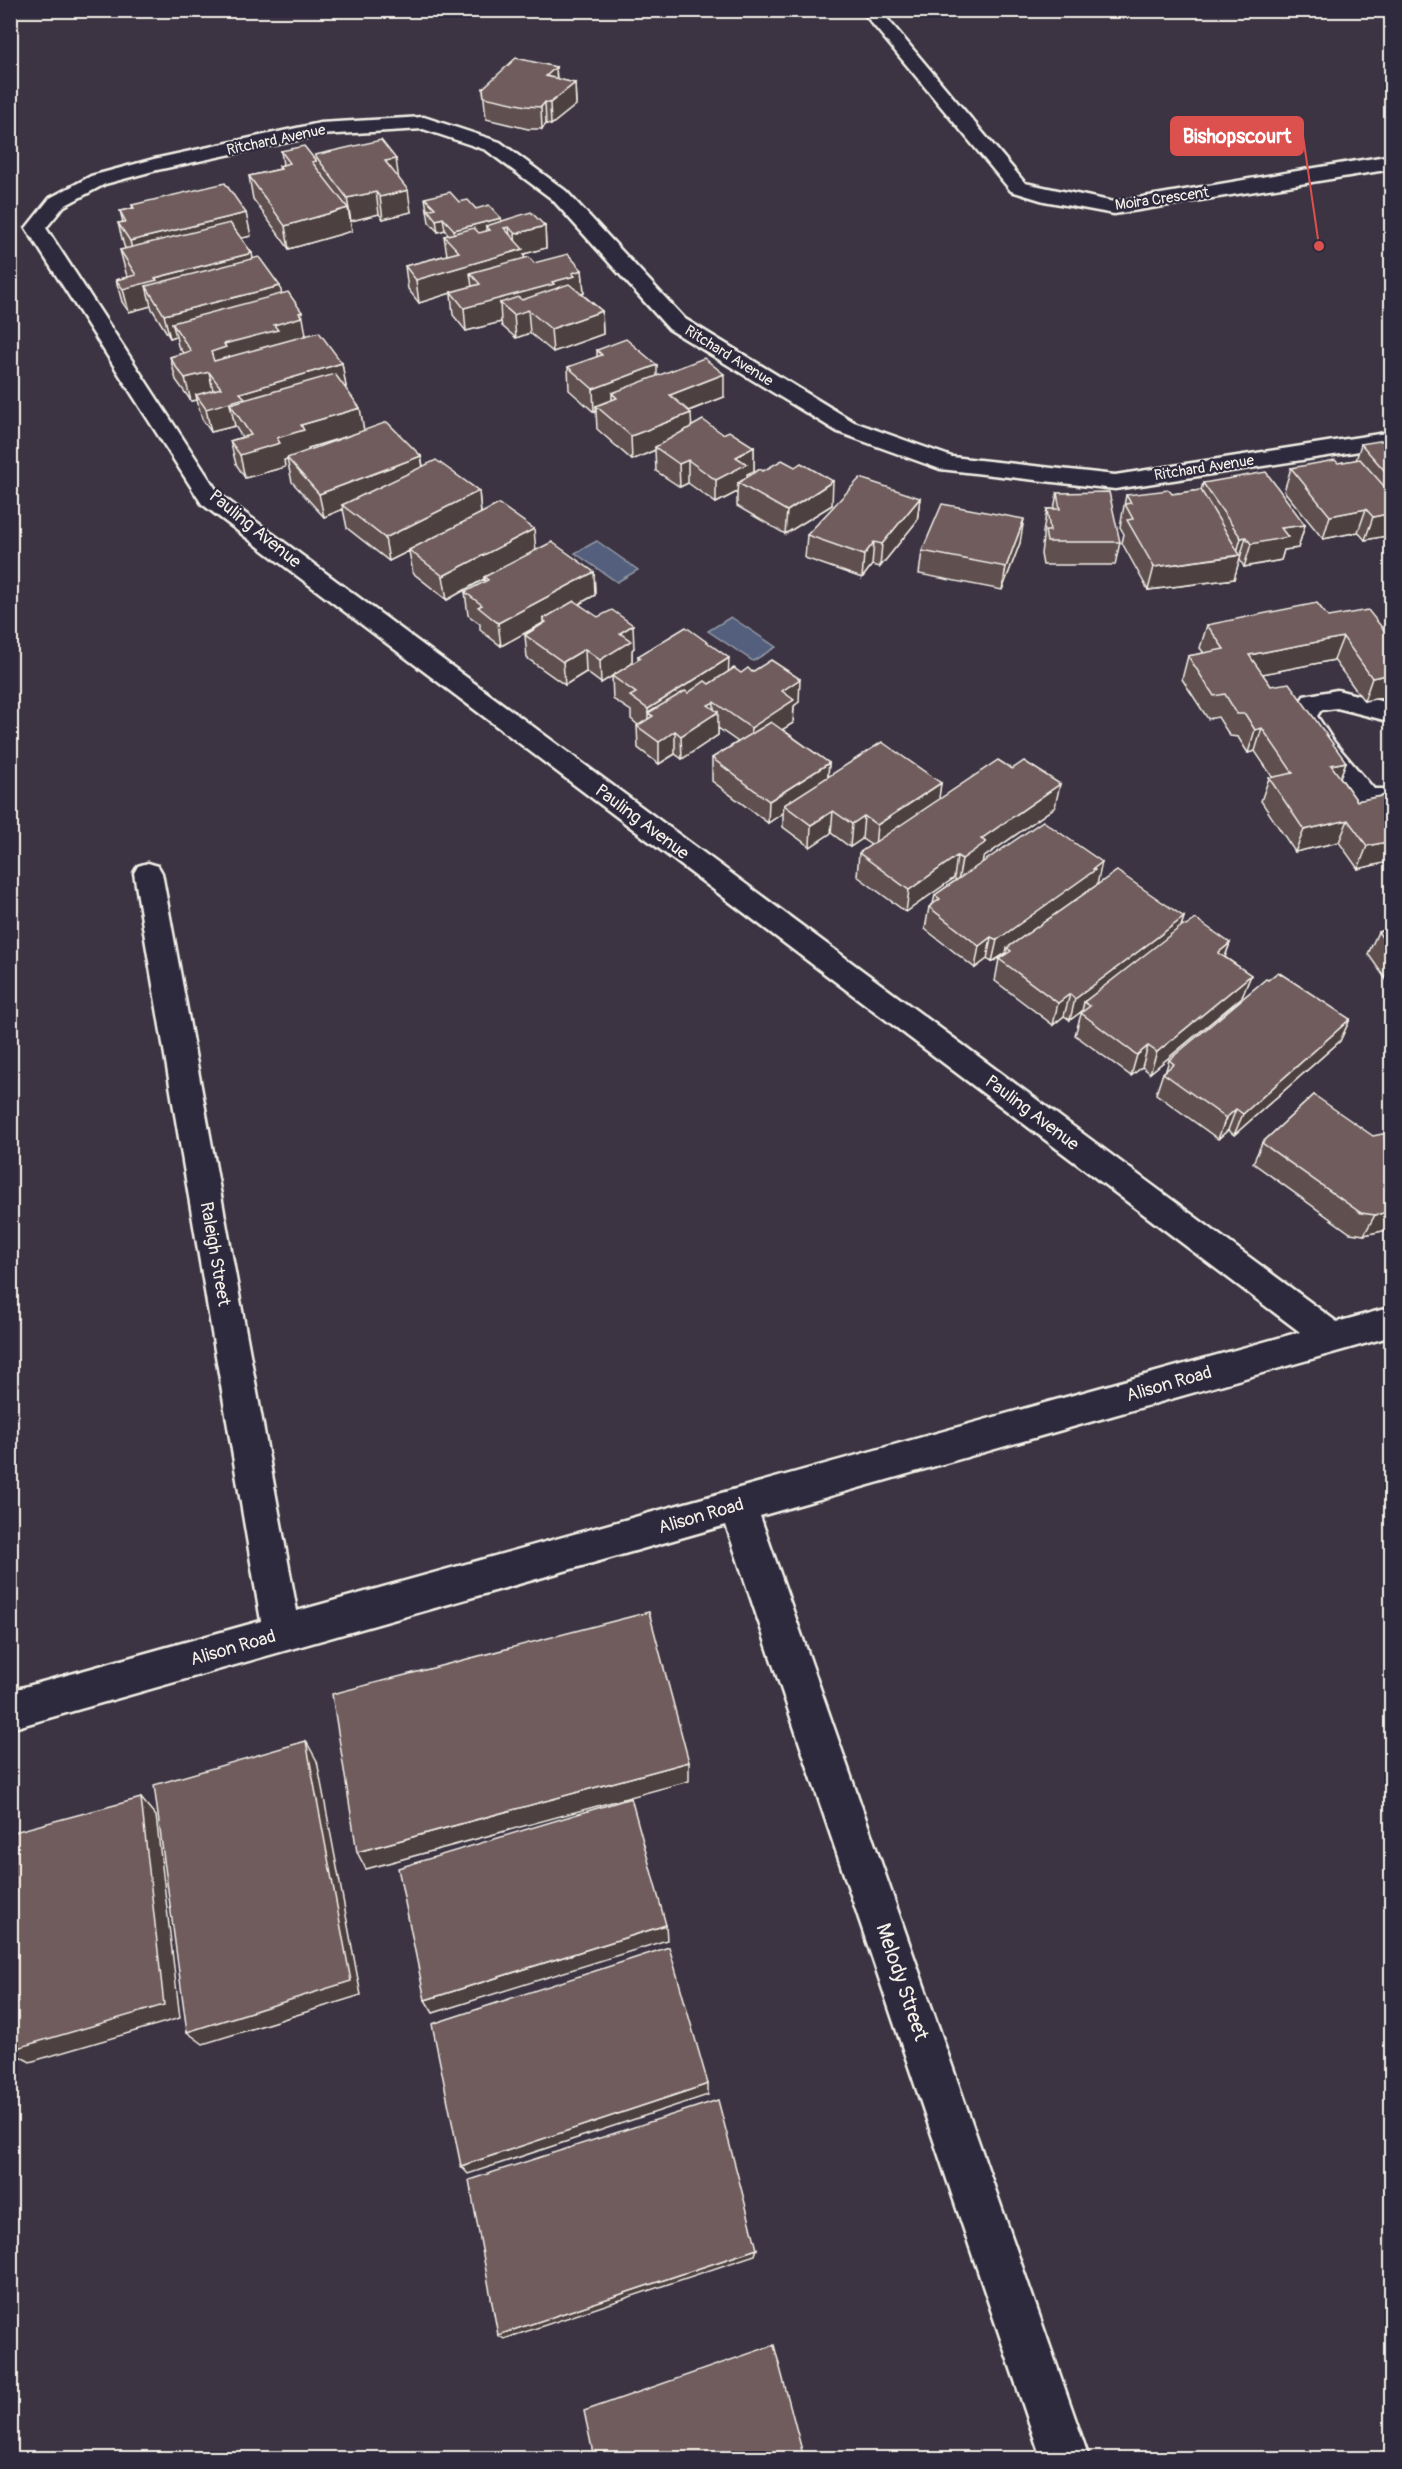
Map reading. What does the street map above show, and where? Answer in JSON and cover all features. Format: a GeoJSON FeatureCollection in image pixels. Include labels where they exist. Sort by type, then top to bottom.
{"type":"FeatureCollection","features":[{"type":"Feature","properties":{"kind":"street","name":"Moira Crescent"},"geometry":{"type":"LineString","coordinates":[[870,10],[1012,181],[1018,187],[1044,195],[1114,208],[1387,164],[1392,161]]}},
{"type":"Feature","properties":{"kind":"street","name":"Ritchard Avenue"},"geometry":{"type":"LineString","coordinates":[[36,228],[57,202],[98,180],[154,165],[320,129],[424,123],[493,146],[558,195],[677,324],[846,428],[948,464],[1115,482],[1392,439]]}},
{"type":"Feature","properties":{"kind":"street","name":"Pauling Avenue"},"geometry":{"type":"LineString","coordinates":[[36,228],[210,499],[1332,1337]]}},
{"type":"Feature","properties":{"kind":"street"},"geometry":{"type":"LineString","coordinates":[[1392,713],[1337,699],[1313,702],[1305,716],[1324,748],[1367,799],[1392,799]]}},
{"type":"Feature","properties":{"kind":"street","name":"Raleigh Street"},"geometry":{"type":"LineString","coordinates":[[148,873],[282,1635]]}},
{"type":"Feature","properties":{"kind":"street","name":"Alison Road"},"geometry":{"type":"LineString","coordinates":[[10,1710],[1392,1321]]}},
{"type":"Feature","properties":{"kind":"street","name":"Melody Street"},"geometry":{"type":"LineString","coordinates":[[738,1506],[1065,2458]]}},
{"type":"Feature","properties":{"kind":"water"},"geometry":{"type":"Polygon","coordinates":[[[597,541],[638,570],[617,582],[575,553],[597,541]]]}},
{"type":"Feature","properties":{"kind":"water"},"geometry":{"type":"Polygon","coordinates":[[[731,617],[776,647],[753,661],[708,631],[731,617]]]}},
{"type":"Feature","properties":{"kind":"building"},"geometry":{"type":"Polygon","coordinates":[[[516,58],[556,67],[546,76],[575,83],[550,103],[545,102],[541,107],[484,97],[483,88],[516,58]]]}},
{"type":"Feature","properties":{"kind":"building"},"geometry":{"type":"Polygon","coordinates":[[[381,140],[396,159],[385,161],[408,190],[380,197],[376,192],[347,198],[315,155],[381,140]]]}},
{"type":"Feature","properties":{"kind":"building"},"geometry":{"type":"Polygon","coordinates":[[[304,146],[316,161],[312,162],[348,208],[285,226],[249,176],[281,169],[279,166],[290,163],[281,151],[304,146]]]}},
{"type":"Feature","properties":{"kind":"building"},"geometry":{"type":"Polygon","coordinates":[[[225,183],[246,213],[130,241],[118,223],[126,222],[120,211],[134,208],[132,205],[225,183]]]}},
{"type":"Feature","properties":{"kind":"building"},"geometry":{"type":"Polygon","coordinates":[[[450,192],[459,202],[468,200],[476,209],[489,205],[501,218],[454,230],[443,218],[436,220],[428,210],[435,208],[425,198],[450,192]]]}},
{"type":"Feature","properties":{"kind":"building"},"geometry":{"type":"Polygon","coordinates":[[[531,212],[545,226],[515,234],[509,227],[504,228],[523,249],[416,280],[405,266],[459,252],[444,236],[474,228],[479,233],[490,230],[486,226],[531,212]]]}},
{"type":"Feature","properties":{"kind":"building"},"geometry":{"type":"Polygon","coordinates":[[[230,223],[252,253],[155,278],[157,280],[123,289],[116,280],[136,275],[120,250],[230,223]]]}},
{"type":"Feature","properties":{"kind":"building"},"geometry":{"type":"Polygon","coordinates":[[[568,254],[582,270],[572,273],[575,276],[552,282],[554,284],[464,308],[451,292],[480,284],[470,273],[529,257],[534,263],[568,254]]]}},
{"type":"Feature","properties":{"kind":"building"},"geometry":{"type":"Polygon","coordinates":[[[259,257],[280,286],[164,315],[146,286],[259,257]]]}},
{"type":"Feature","properties":{"kind":"building"},"geometry":{"type":"Polygon","coordinates":[[[569,284],[602,311],[551,329],[528,310],[514,315],[500,303],[518,297],[522,300],[569,284]]]}},
{"type":"Feature","properties":{"kind":"building"},"geometry":{"type":"Polygon","coordinates":[[[288,292],[302,312],[299,313],[302,317],[274,325],[278,330],[224,344],[226,347],[211,352],[214,361],[319,332],[342,363],[240,393],[245,398],[206,409],[196,395],[221,388],[209,372],[185,378],[176,367],[170,357],[191,351],[172,323],[288,292]]]}},
{"type":"Feature","properties":{"kind":"building"},"geometry":{"type":"Polygon","coordinates":[[[626,339],[657,365],[593,389],[568,367],[602,355],[597,350],[626,339]]]}},
{"type":"Feature","properties":{"kind":"building"},"geometry":{"type":"Polygon","coordinates":[[[704,358],[724,374],[670,395],[691,413],[631,436],[596,406],[617,398],[612,393],[704,358]]]}},
{"type":"Feature","properties":{"kind":"building"},"geometry":{"type":"Polygon","coordinates":[[[335,374],[360,408],[301,425],[304,430],[277,438],[280,443],[240,455],[230,441],[251,435],[230,404],[335,374]]]}},
{"type":"Feature","properties":{"kind":"building"},"geometry":{"type":"Polygon","coordinates":[[[703,420],[723,434],[729,431],[754,447],[736,457],[747,464],[716,480],[688,460],[679,464],[655,447],[703,420]]]}},
{"type":"Feature","properties":{"kind":"building"},"geometry":{"type":"Polygon","coordinates":[[[387,422],[421,456],[319,494],[287,458],[387,422]]]}},
{"type":"Feature","properties":{"kind":"building"},"geometry":{"type":"Polygon","coordinates":[[[1385,440],[1392,446],[1392,479],[1361,444],[1385,440]]]}},
{"type":"Feature","properties":{"kind":"building"},"geometry":{"type":"Polygon","coordinates":[[[1360,459],[1392,495],[1392,513],[1373,517],[1366,509],[1330,516],[1291,468],[1335,460],[1338,463],[1360,459]]]}},
{"type":"Feature","properties":{"kind":"building"},"geometry":{"type":"Polygon","coordinates":[[[436,460],[479,491],[385,538],[342,505],[436,460]]]}},
{"type":"Feature","properties":{"kind":"building"},"geometry":{"type":"Polygon","coordinates":[[[782,460],[795,467],[801,463],[833,481],[787,511],[738,483],[760,469],[763,471],[782,460]]]}},
{"type":"Feature","properties":{"kind":"building"},"geometry":{"type":"Polygon","coordinates":[[[1266,472],[1305,525],[1281,528],[1288,537],[1251,544],[1246,537],[1241,538],[1203,483],[1266,472]]]}},
{"type":"Feature","properties":{"kind":"building"},"geometry":{"type":"Polygon","coordinates":[[[860,478],[920,498],[882,544],[874,542],[864,555],[807,535],[860,478]]]}},
{"type":"Feature","properties":{"kind":"building"},"geometry":{"type":"Polygon","coordinates":[[[1169,490],[1172,494],[1201,490],[1240,555],[1154,567],[1127,520],[1133,519],[1125,504],[1131,503],[1126,495],[1169,490]]]}},
{"type":"Feature","properties":{"kind":"building"},"geometry":{"type":"Polygon","coordinates":[[[1109,492],[1120,542],[1047,542],[1045,531],[1050,531],[1047,509],[1060,509],[1057,493],[1109,492]]]}},
{"type":"Feature","properties":{"kind":"building"},"geometry":{"type":"Polygon","coordinates":[[[499,504],[534,529],[443,576],[409,550],[499,504]]]}},
{"type":"Feature","properties":{"kind":"building"},"geometry":{"type":"Polygon","coordinates":[[[942,504],[1024,519],[1006,567],[922,551],[942,504]]]}},
{"type":"Feature","properties":{"kind":"building"},"geometry":{"type":"Polygon","coordinates":[[[552,542],[594,572],[498,623],[478,607],[482,605],[465,592],[488,580],[484,577],[552,542]]]}},
{"type":"Feature","properties":{"kind":"building"},"geometry":{"type":"Polygon","coordinates":[[[574,601],[598,617],[612,610],[633,625],[620,633],[631,641],[600,660],[585,649],[563,662],[525,635],[546,622],[543,619],[574,601]]]}},
{"type":"Feature","properties":{"kind":"building"},"geometry":{"type":"Polygon","coordinates":[[[1317,603],[1328,617],[1368,610],[1392,640],[1392,674],[1372,678],[1343,637],[1249,655],[1271,686],[1289,683],[1346,762],[1331,765],[1357,801],[1392,794],[1392,841],[1367,846],[1348,820],[1304,830],[1269,778],[1293,773],[1262,728],[1255,730],[1245,714],[1237,714],[1225,694],[1214,696],[1188,656],[1224,649],[1207,625],[1317,603]]]}},
{"type":"Feature","properties":{"kind":"building"},"geometry":{"type":"Polygon","coordinates":[[[686,627],[729,658],[648,709],[630,696],[636,693],[612,676],[641,658],[638,656],[686,627]]]}},
{"type":"Feature","properties":{"kind":"building"},"geometry":{"type":"Polygon","coordinates":[[[771,660],[800,679],[782,691],[794,700],[751,728],[714,702],[708,705],[718,712],[681,736],[675,731],[659,742],[637,726],[653,716],[648,713],[685,691],[688,693],[705,681],[709,684],[734,668],[741,673],[748,668],[752,672],[771,660]]]}},
{"type":"Feature","properties":{"kind":"building"},"geometry":{"type":"Polygon","coordinates":[[[771,722],[829,763],[769,801],[712,758],[771,722]]]}},
{"type":"Feature","properties":{"kind":"building"},"geometry":{"type":"Polygon","coordinates":[[[882,742],[941,783],[877,825],[864,816],[852,824],[833,811],[811,825],[784,805],[882,742]]]}},
{"type":"Feature","properties":{"kind":"building"},"geometry":{"type":"Polygon","coordinates":[[[998,760],[1012,769],[1024,761],[1060,784],[981,839],[986,842],[962,859],[957,856],[909,890],[859,853],[998,760]]]}},
{"type":"Feature","properties":{"kind":"building"},"geometry":{"type":"Polygon","coordinates":[[[1043,821],[1102,862],[1093,869],[1095,870],[997,940],[991,937],[979,946],[929,907],[940,899],[935,895],[1043,821]]]}},
{"type":"Feature","properties":{"kind":"building"},"geometry":{"type":"Polygon","coordinates":[[[1117,871],[1184,917],[1075,999],[1070,994],[1058,1003],[999,959],[1011,951],[1007,948],[1117,871]]]}},
{"type":"Feature","properties":{"kind":"building"},"geometry":{"type":"Polygon","coordinates":[[[1196,919],[1230,943],[1218,953],[1251,975],[1157,1052],[1148,1046],[1137,1055],[1081,1013],[1090,1006],[1084,1002],[1183,925],[1186,926],[1196,919]]]}},
{"type":"Feature","properties":{"kind":"building"},"geometry":{"type":"Polygon","coordinates":[[[1392,928],[1392,951],[1378,932],[1392,928]]]}},
{"type":"Feature","properties":{"kind":"building"},"geometry":{"type":"Polygon","coordinates":[[[1278,972],[1350,1019],[1243,1114],[1236,1109],[1226,1118],[1163,1073],[1174,1064],[1169,1060],[1266,979],[1268,980],[1278,972]]]}},
{"type":"Feature","properties":{"kind":"building"},"geometry":{"type":"Polygon","coordinates":[[[1314,1095],[1373,1136],[1392,1132],[1392,1211],[1375,1215],[1361,1213],[1262,1143],[1314,1095]]]}},
{"type":"Feature","properties":{"kind":"building"},"geometry":{"type":"Polygon","coordinates":[[[649,1612],[689,1762],[357,1852],[332,1694],[649,1612]]]}},
{"type":"Feature","properties":{"kind":"building"},"geometry":{"type":"Polygon","coordinates":[[[306,1741],[351,1981],[187,2032],[154,1785],[306,1741]]]}},
{"type":"Feature","properties":{"kind":"building"},"geometry":{"type":"Polygon","coordinates":[[[141,1798],[164,2005],[10,2050],[10,1833],[141,1798]]]}},
{"type":"Feature","properties":{"kind":"building"},"geometry":{"type":"Polygon","coordinates":[[[631,1798],[666,1925],[425,2000],[398,1868],[631,1798]]]}},
{"type":"Feature","properties":{"kind":"building"},"geometry":{"type":"Polygon","coordinates":[[[669,1947],[708,2084],[461,2166],[432,2024],[669,1947]]]}},
{"type":"Feature","properties":{"kind":"building"},"geometry":{"type":"Polygon","coordinates":[[[718,2100],[757,2249],[498,2335],[469,2180],[718,2100]]]}},
{"type":"Feature","properties":{"kind":"building"},"geometry":{"type":"Polygon","coordinates":[[[774,2345],[804,2458],[594,2458],[584,2411],[774,2345]]]}},
{"type":"Feature","properties":{"kind":"place","name":"Bishopscourt"},"geometry":{"type":"Point","coordinates":[1319,246]}}]}
